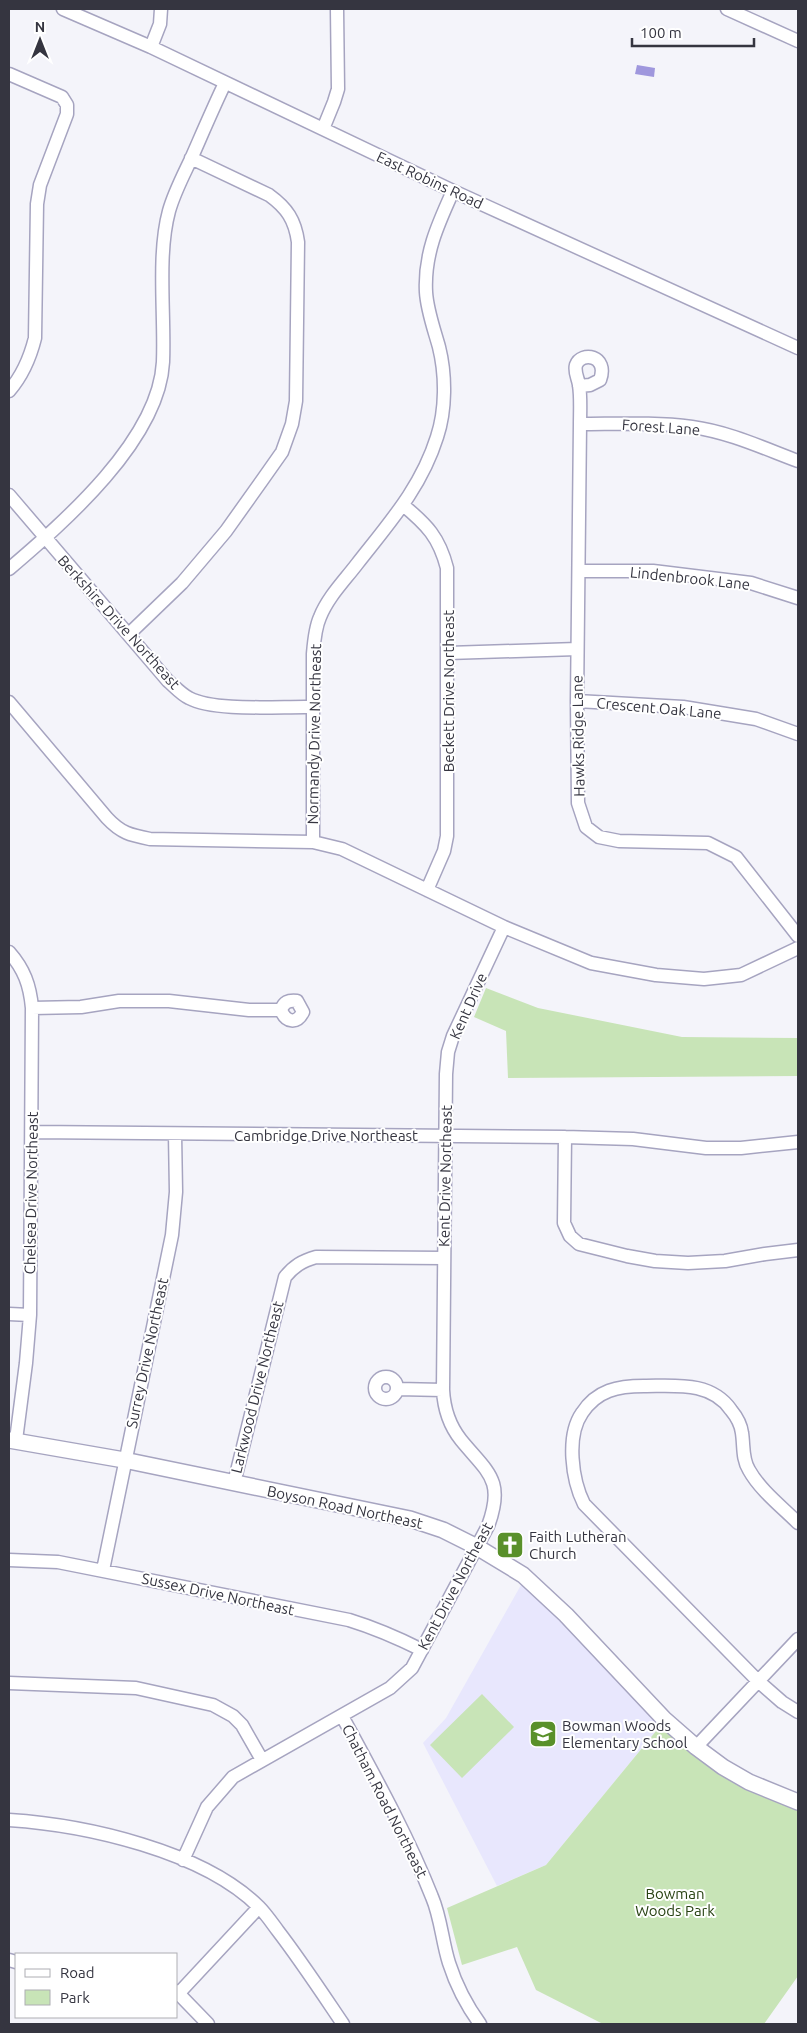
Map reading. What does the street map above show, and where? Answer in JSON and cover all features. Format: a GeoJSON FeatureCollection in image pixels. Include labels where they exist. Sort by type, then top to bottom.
{"type":"FeatureCollection","features":[{"type":"Feature","properties":{"kind":"main road","name":"Boyson Road Northeast"},"geometry":{"type":"LineString","coordinates":[[12,1440],[124,1460],[410,1518],[444,1530],[477,1547],[523,1575],[566,1615],[664,1720],[696,1747],[723,1767],[749,1782],[798,1802]]}},
{"type":"Feature","properties":{"kind":"street","name":"East Robins Road"},"geometry":{"type":"LineString","coordinates":[[63,9],[151,47],[453,191],[798,348]]}},
{"type":"Feature","properties":{"kind":"street"},"geometry":{"type":"LineString","coordinates":[[151,47],[160,24],[162,9]]}},
{"type":"Feature","properties":{"kind":"street"},"geometry":{"type":"LineString","coordinates":[[322,129],[338,88],[338,9]]}},
{"type":"Feature","properties":{"kind":"street"},"geometry":{"type":"LineString","coordinates":[[727,9],[798,41]]}},
{"type":"Feature","properties":{"kind":"street"},"geometry":{"type":"LineString","coordinates":[[9,391],[20,378],[32,352],[35,338],[38,194],[51,152],[67,114],[67,106],[62,97],[12,75]]}},
{"type":"Feature","properties":{"kind":"street"},"geometry":{"type":"LineString","coordinates":[[9,569],[78,509],[106,475],[148,416],[160,384],[163,364],[165,229],[175,193],[225,83]]}},
{"type":"Feature","properties":{"kind":"street"},"geometry":{"type":"LineString","coordinates":[[129,634],[182,583],[226,531],[263,480],[282,452],[292,424],[296,401],[298,242],[296,226],[280,203],[269,195],[191,158]]}},
{"type":"Feature","properties":{"kind":"street","name":"Normandy Drive Northeast"},"geometry":{"type":"LineString","coordinates":[[313,842],[313,654],[319,618],[336,590],[403,505],[420,479],[438,434],[442,414],[443,370],[426,293],[426,272],[430,248],[436,229],[453,191]]}},
{"type":"Feature","properties":{"kind":"street","name":"Hawks Ridge Lane"},"geometry":{"type":"LineString","coordinates":[[579,386],[579,571],[576,701],[578,803],[586,827],[599,837],[619,841],[708,842],[736,857],[798,936]]}},
{"type":"Feature","properties":{"kind":"street","name":"Forest Lane"},"geometry":{"type":"LineString","coordinates":[[580,424],[651,424],[693,427],[741,439],[798,461]]}},
{"type":"Feature","properties":{"kind":"street","name":"Berkshire Drive Northeast"},"geometry":{"type":"LineString","coordinates":[[9,495],[168,680],[188,698],[205,704],[222,706],[313,706]]}},
{"type":"Feature","properties":{"kind":"street","name":"Beckett Drive Northeast"},"geometry":{"type":"LineString","coordinates":[[403,505],[426,524],[436,536],[443,551],[447,568],[447,836],[444,851],[427,890]]}},
{"type":"Feature","properties":{"kind":"street","name":"Lindenbrook Lane"},"geometry":{"type":"LineString","coordinates":[[579,571],[653,571],[751,583],[798,598]]}},
{"type":"Feature","properties":{"kind":"street"},"geometry":{"type":"LineString","coordinates":[[448,653],[577,650]]}},
{"type":"Feature","properties":{"kind":"street","name":"Crescent Oak Lane"},"geometry":{"type":"LineString","coordinates":[[576,701],[683,707],[756,719],[798,734]]}},
{"type":"Feature","properties":{"kind":"street"},"geometry":{"type":"LineString","coordinates":[[9,702],[118,830],[131,835],[150,839],[313,842],[342,850],[504,927],[591,963],[656,975],[704,979],[741,975],[798,948]]}},
{"type":"Feature","properties":{"kind":"street","name":"Kent Drive"},"geometry":{"type":"LineString","coordinates":[[446,1089],[448,1052],[453,1036],[504,927]]}},
{"type":"Feature","properties":{"kind":"street","name":"Chelsea Drive Northeast"},"geometry":{"type":"LineString","coordinates":[[9,952],[25,975],[31,992],[32,1008],[30,1314],[26,1363],[12,1440]]}},
{"type":"Feature","properties":{"kind":"street"},"geometry":{"type":"LineString","coordinates":[[32,1008],[81,1007],[119,1001],[169,1001],[249,1010],[281,1010]]}},
{"type":"Feature","properties":{"kind":"street","name":"Kent Drive Northeast"},"geometry":{"type":"LineString","coordinates":[[183,1860],[207,1807],[233,1778],[390,1688],[412,1668],[494,1512],[495,1491],[492,1478],[461,1440],[444,1408],[442,1390],[446,1089]]}},
{"type":"Feature","properties":{"kind":"street","name":"Cambridge Drive Northeast"},"geometry":{"type":"LineString","coordinates":[[32,1132],[565,1137],[633,1139],[706,1148],[741,1148],[798,1142]]}},
{"type":"Feature","properties":{"kind":"street","name":"Surrey Drive Northeast"},"geometry":{"type":"LineString","coordinates":[[103,1570],[124,1460],[172,1235],[176,1192],[176,1134]]}},
{"type":"Feature","properties":{"kind":"street"},"geometry":{"type":"LineString","coordinates":[[565,1137],[564,1222],[570,1236],[579,1244],[655,1261],[688,1263],[725,1262],[798,1250]]}},
{"type":"Feature","properties":{"kind":"street","name":"Larkwood Drive Northeast"},"geometry":{"type":"LineString","coordinates":[[234,1483],[281,1290],[285,1277],[293,1268],[303,1260],[316,1257],[444,1258]]}},
{"type":"Feature","properties":{"kind":"street"},"geometry":{"type":"LineString","coordinates":[[9,1314],[30,1314]]}},
{"type":"Feature","properties":{"kind":"street"},"geometry":{"type":"LineString","coordinates":[[798,1523],[758,1482],[749,1470],[743,1453],[742,1432],[735,1416],[726,1403],[713,1393],[688,1386],[623,1386],[595,1397],[579,1417],[573,1439],[574,1472],[576,1488],[584,1504],[758,1681],[782,1702],[798,1712]]}},
{"type":"Feature","properties":{"kind":"street"},"geometry":{"type":"LineString","coordinates":[[398,1389],[442,1390]]}},
{"type":"Feature","properties":{"kind":"street","name":"Sussex Drive Northeast"},"geometry":{"type":"LineString","coordinates":[[9,1560],[58,1562],[349,1620],[397,1637],[422,1650]]}},
{"type":"Feature","properties":{"kind":"street"},"geometry":{"type":"LineString","coordinates":[[696,1747],[798,1639]]}},
{"type":"Feature","properties":{"kind":"street"},"geometry":{"type":"LineString","coordinates":[[9,1683],[136,1688],[193,1699],[213,1705],[233,1716],[242,1726],[262,1760]]}},
{"type":"Feature","properties":{"kind":"street","name":"Chatham Road Northeast"},"geometry":{"type":"LineString","coordinates":[[342,1716],[413,1851],[436,1904],[449,1963],[455,1979],[472,2013],[480,2024]]}},
{"type":"Feature","properties":{"kind":"street"},"geometry":{"type":"LineString","coordinates":[[9,1820],[38,1822],[72,1828],[145,1845],[221,1877],[259,1907],[287,1943],[343,2024]]}},
{"type":"Feature","properties":{"kind":"street"},"geometry":{"type":"LineString","coordinates":[[208,2024],[178,1992],[259,1907]]}},
{"type":"Feature","properties":{"kind":"shaded area"},"geometry":{"type":"Polygon","coordinates":[[[637,65],[655,68],[654,77],[635,74],[637,65]]]}},
{"type":"Feature","properties":{"kind":"shaded area","name":"Bowman Woods Elementary School"},"geometry":{"type":"Polygon","coordinates":[[[521,1585],[548,1609],[661,1725],[546,1865],[497,1886],[423,1743],[446,1718],[521,1585]]]}},
{"type":"Feature","properties":{"kind":"green space"},"geometry":{"type":"Polygon","coordinates":[[[486,988],[538,1008],[682,1037],[798,1038],[798,1076],[508,1078],[506,1031],[474,1017],[486,988]]]}},
{"type":"Feature","properties":{"kind":"green space"},"geometry":{"type":"Polygon","coordinates":[[[482,1694],[514,1727],[462,1778],[430,1745],[482,1694]]]}},
{"type":"Feature","properties":{"kind":"green space","name":"Bowman Woods Park"},"geometry":{"type":"Polygon","coordinates":[[[661,1725],[687,1749],[798,1808],[798,1976],[764,2024],[603,2024],[536,1990],[517,1947],[462,1965],[447,1908],[546,1865],[661,1725]]]}},
{"type":"Feature","properties":{"kind":"place","name":"Faith Lutheran Church"},"geometry":{"type":"Point","coordinates":[510,1545]}},
{"type":"Feature","properties":{"kind":"place","name":"Bowman Woods Elementary School"},"geometry":{"type":"Point","coordinates":[543,1734]}}]}
